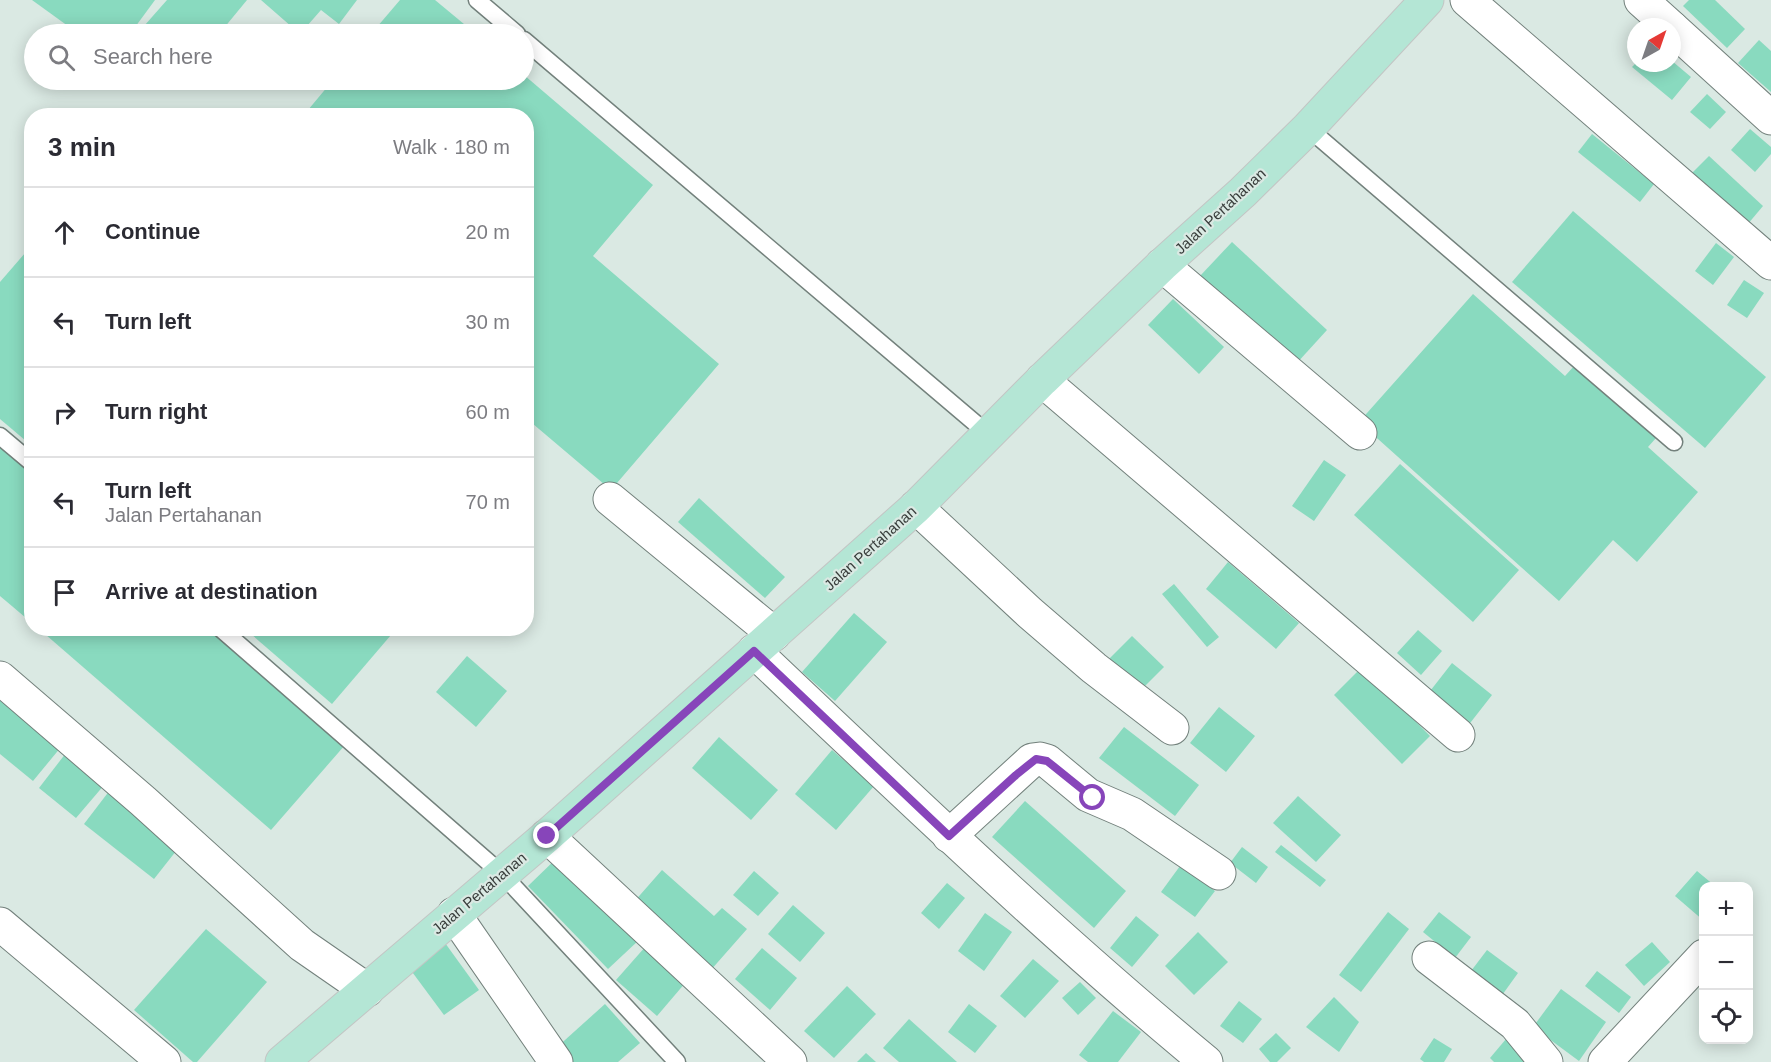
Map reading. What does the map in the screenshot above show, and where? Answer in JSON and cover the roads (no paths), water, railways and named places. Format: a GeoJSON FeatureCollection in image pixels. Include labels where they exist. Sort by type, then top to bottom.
{"type":"FeatureCollection","features":[{"type":"Feature","properties":{"kind":"main road","name":"Jalan Pertahanan"},"geometry":{"type":"LineString","coordinates":[[282,1062],[547,836],[916,507],[1042,381],[1308,128],[1426,0]]}},
{"type":"Feature","properties":{"kind":"street"},"geometry":{"type":"LineString","coordinates":[[1467,0],[1771,263]]}},
{"type":"Feature","properties":{"kind":"street"},"geometry":{"type":"LineString","coordinates":[[1641,0],[1660,18]]}},
{"type":"Feature","properties":{"kind":"street"},"geometry":{"type":"LineString","coordinates":[[1681,37],[1771,118]]}},
{"type":"Feature","properties":{"kind":"street"},"geometry":{"type":"LineString","coordinates":[[1162,265],[1360,433]]}},
{"type":"Feature","properties":{"kind":"street"},"geometry":{"type":"LineString","coordinates":[[1042,381],[1458,735]]}},
{"type":"Feature","properties":{"kind":"street"},"geometry":{"type":"LineString","coordinates":[[610,499],[764,642],[949,836],[1122,992],[1206,1062]]}},
{"type":"Feature","properties":{"kind":"street"},"geometry":{"type":"LineString","coordinates":[[916,507],[1030,613],[1094,668],[1172,728]]}},
{"type":"Feature","properties":{"kind":"street"},"geometry":{"type":"LineString","coordinates":[[0,678],[143,801],[302,945],[367,990]]}},
{"type":"Feature","properties":{"kind":"street"},"geometry":{"type":"LineString","coordinates":[[949,836],[1032,760],[1040,759],[1047,761],[1088,795],[1132,814],[1219,873]]}},
{"type":"Feature","properties":{"kind":"street"},"geometry":{"type":"LineString","coordinates":[[547,836],[790,1062]]}},
{"type":"Feature","properties":{"kind":"street"},"geometry":{"type":"LineString","coordinates":[[454,914],[556,1062]]}},
{"type":"Feature","properties":{"kind":"street"},"geometry":{"type":"LineString","coordinates":[[0,924],[164,1062]]}},
{"type":"Feature","properties":{"kind":"street"},"geometry":{"type":"LineString","coordinates":[[1429,958],[1515,1024],[1546,1062]]}},
{"type":"Feature","properties":{"kind":"street"},"geometry":{"type":"LineString","coordinates":[[1605,1062],[1699,961]]}},
{"type":"Feature","properties":{"kind":"lane"},"geometry":{"type":"LineString","coordinates":[[477,0],[505,24]]}},
{"type":"Feature","properties":{"kind":"lane"},"geometry":{"type":"LineString","coordinates":[[534,48],[988,434]]}},
{"type":"Feature","properties":{"kind":"lane"},"geometry":{"type":"LineString","coordinates":[[1308,128],[1674,442]]}},
{"type":"Feature","properties":{"kind":"lane"},"geometry":{"type":"LineString","coordinates":[[0,436],[24,456]]}},
{"type":"Feature","properties":{"kind":"lane"},"geometry":{"type":"LineString","coordinates":[[229,636],[502,874],[677,1062]]}}]}
